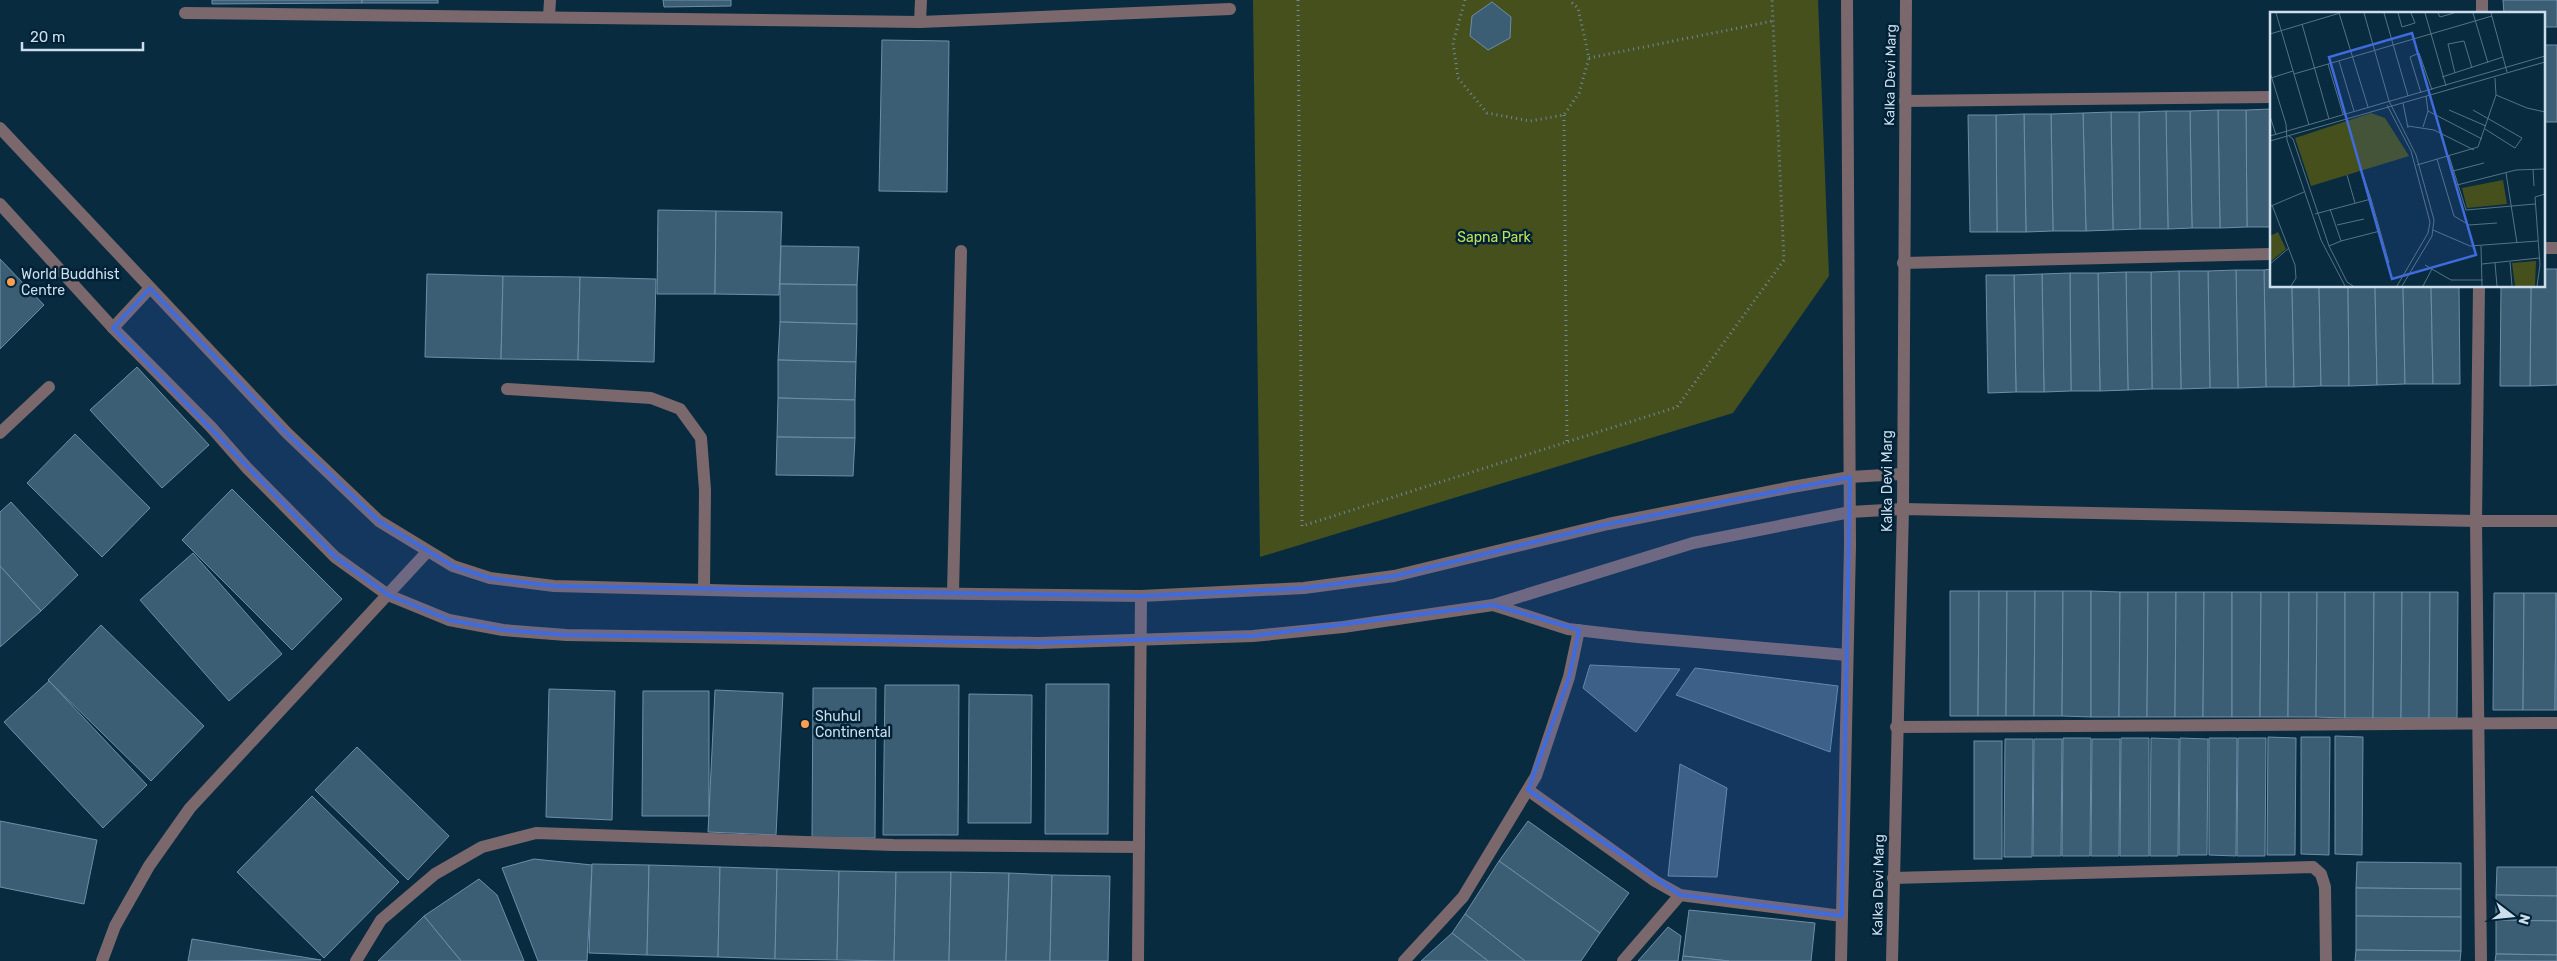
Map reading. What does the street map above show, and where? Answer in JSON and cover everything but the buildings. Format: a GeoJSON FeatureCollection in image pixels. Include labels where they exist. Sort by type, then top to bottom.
{"type":"FeatureCollection","features":[{"type":"Feature","properties":{"kind":"street"},"geometry":{"type":"LineString","coordinates":[[550,0],[550,17]]}},
{"type":"Feature","properties":{"kind":"street"},"geometry":{"type":"LineString","coordinates":[[920,22],[921,0]]}},
{"type":"Feature","properties":{"kind":"street"},"geometry":{"type":"LineString","coordinates":[[1841,961],[1850,512],[1847,0]]}},
{"type":"Feature","properties":{"kind":"street","name":"Kalka Devi Marg"},"geometry":{"type":"LineString","coordinates":[[1892,961],[1902,509],[1906,0]]}},
{"type":"Feature","properties":{"kind":"street"},"geometry":{"type":"LineString","coordinates":[[186,13],[920,22],[1230,8]]}},
{"type":"Feature","properties":{"kind":"street"},"geometry":{"type":"LineString","coordinates":[[1905,101],[2270,97]]}},
{"type":"Feature","properties":{"kind":"street"},"geometry":{"type":"LineString","coordinates":[[0,128],[287,433],[379,521],[427,552],[453,566],[490,578],[554,586],[1141,596],[1304,588],[1394,576],[1608,524],[1850,477],[1901,474]]}},
{"type":"Feature","properties":{"kind":"street"},"geometry":{"type":"LineString","coordinates":[[0,204],[113,328],[335,557],[388,596],[449,620],[503,630],[566,635],[1039,643],[1253,636],[1343,627],[1493,606],[1693,543],[1850,512],[1902,509],[2476,521],[2557,520]]}},
{"type":"Feature","properties":{"kind":"street"},"geometry":{"type":"LineString","coordinates":[[2544,248],[2557,248]]}},
{"type":"Feature","properties":{"kind":"street"},"geometry":{"type":"LineString","coordinates":[[953,593],[961,251]]}},
{"type":"Feature","properties":{"kind":"street"},"geometry":{"type":"LineString","coordinates":[[1903,264],[2270,254]]}},
{"type":"Feature","properties":{"kind":"street"},"geometry":{"type":"LineString","coordinates":[[113,328],[150,288]]}},
{"type":"Feature","properties":{"kind":"street"},"geometry":{"type":"LineString","coordinates":[[2479,288],[2476,521],[2480,722],[2481,961]]}},
{"type":"Feature","properties":{"kind":"street"},"geometry":{"type":"LineString","coordinates":[[0,433],[49,387]]}},
{"type":"Feature","properties":{"kind":"street"},"geometry":{"type":"LineString","coordinates":[[508,389],[651,398],[680,410],[701,438],[705,490],[704,589]]}},
{"type":"Feature","properties":{"kind":"street"},"geometry":{"type":"LineString","coordinates":[[102,961],[115,926],[149,866],[190,808],[427,552]]}},
{"type":"Feature","properties":{"kind":"street"},"geometry":{"type":"LineString","coordinates":[[1138,961],[1141,596]]}},
{"type":"Feature","properties":{"kind":"street"},"geometry":{"type":"LineString","coordinates":[[1493,606],[1579,630],[1637,638],[1847,655]]}},
{"type":"Feature","properties":{"kind":"street"},"geometry":{"type":"LineString","coordinates":[[1404,961],[1463,897],[1536,776],[1569,677],[1579,630]]}},
{"type":"Feature","properties":{"kind":"street"},"geometry":{"type":"LineString","coordinates":[[1896,727],[2557,723]]}},
{"type":"Feature","properties":{"kind":"street"},"geometry":{"type":"LineString","coordinates":[[1528,790],[1655,881],[1680,895],[1842,916]]}},
{"type":"Feature","properties":{"kind":"street"},"geometry":{"type":"LineString","coordinates":[[356,961],[381,920],[434,874],[482,847],[536,832],[893,845],[1139,847]]}},
{"type":"Feature","properties":{"kind":"street"},"geometry":{"type":"LineString","coordinates":[[1893,878],[2313,867],[2321,874],[2324,887],[2326,961]]}},
{"type":"Feature","properties":{"kind":"street"},"geometry":{"type":"LineString","coordinates":[[1623,961],[1680,895]]}},
{"type":"Feature","properties":{"kind":"path"},"geometry":{"type":"LineString","coordinates":[[1298,0],[1302,526],[1677,407],[1784,260],[1772,0]]}},
{"type":"Feature","properties":{"kind":"path"},"geometry":{"type":"LineString","coordinates":[[1466,0],[1453,43],[1458,78],[1487,112],[1530,121],[1564,115]]}},
{"type":"Feature","properties":{"kind":"path"},"geometry":{"type":"LineString","coordinates":[[1567,442],[1564,115],[1579,93],[1589,58],[1578,8],[1569,0]]}},
{"type":"Feature","properties":{"kind":"path"},"geometry":{"type":"LineString","coordinates":[[1589,58],[1773,21]]}},
{"type":"Feature","properties":{"kind":"highlighted area"},"geometry":{"type":"Polygon","coordinates":[[[150,288],[287,433],[379,521],[453,566],[490,578],[554,586],[1141,596],[1304,588],[1394,576],[1608,524],[1850,477],[1842,916],[1680,895],[1528,790],[1569,677],[1579,630],[1493,605],[1253,636],[1039,643],[566,635],[503,630],[449,620],[388,595],[335,557],[113,328],[150,288]]]}},
{"type":"Feature","properties":{"kind":"green space","name":"Sapna Park"},"geometry":{"type":"Polygon","coordinates":[[[1253,0],[1818,0],[1829,276],[1733,413],[1260,557],[1253,0]]]}},
{"type":"Feature","properties":{"kind":"place","name":"World Buddhist Centre"},"geometry":{"type":"Point","coordinates":[11,282]}},
{"type":"Feature","properties":{"kind":"place","name":"Shuhul Continental"},"geometry":{"type":"Point","coordinates":[805,724]}}]}
